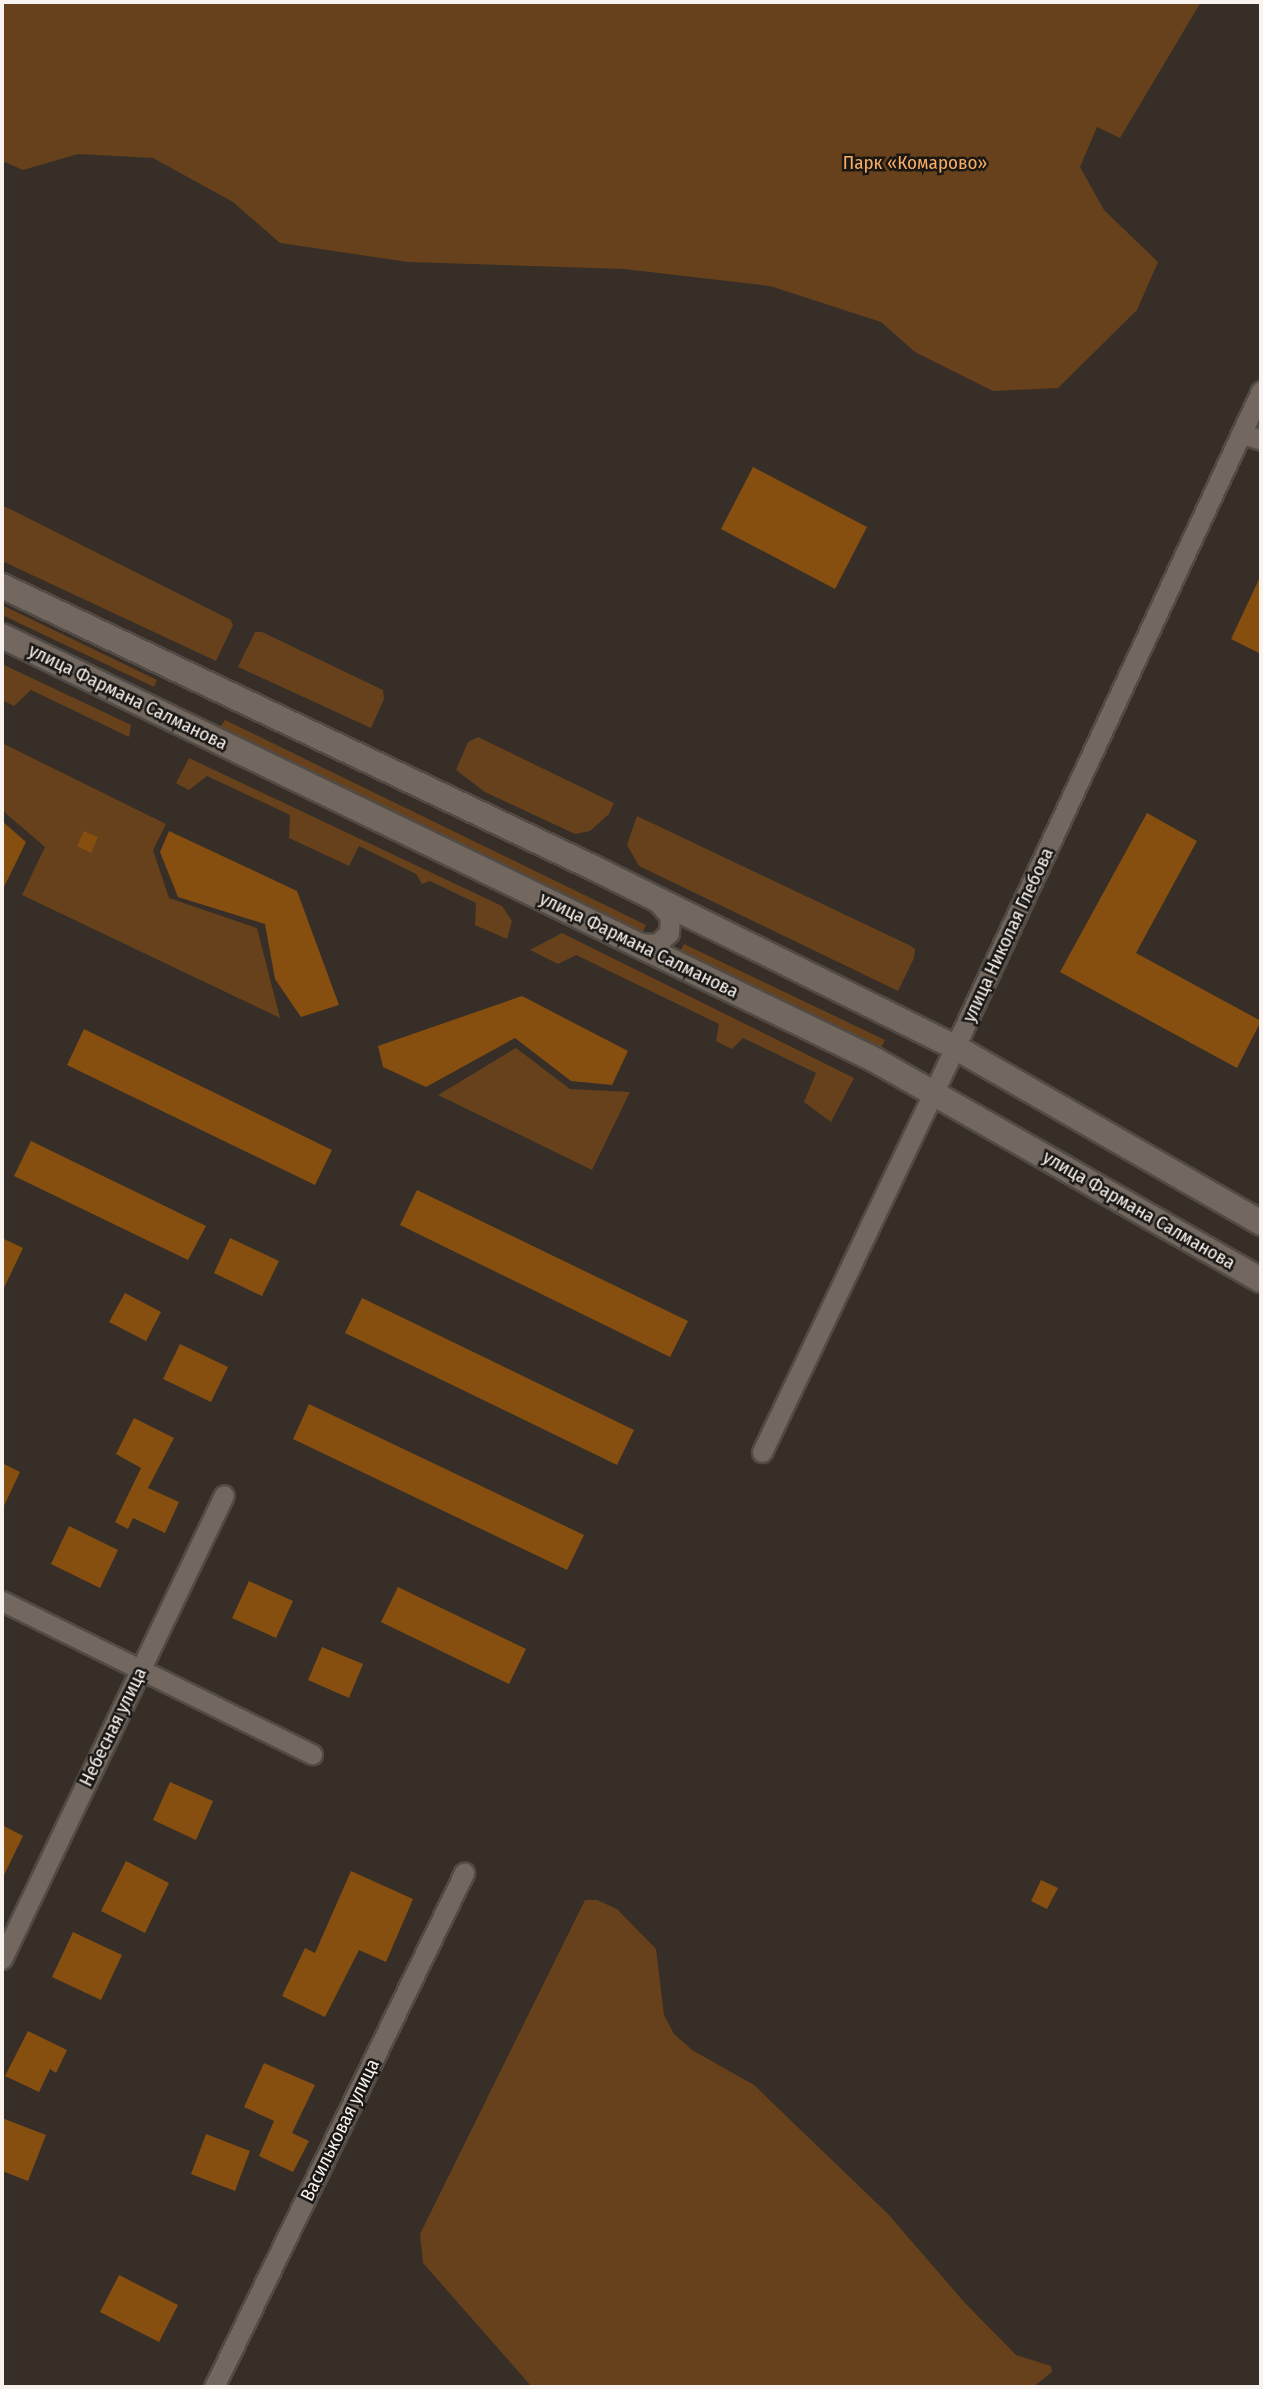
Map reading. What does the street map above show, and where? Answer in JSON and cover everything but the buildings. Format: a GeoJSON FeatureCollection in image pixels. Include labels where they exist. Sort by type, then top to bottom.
{"type":"FeatureCollection","features":[{"type":"Feature","properties":{"kind":"street","name":"улица Николая Глебова"},"geometry":{"type":"LineString","coordinates":[[762,1452],[933,1091],[1252,437],[1261,391]]}},
{"type":"Feature","properties":{"kind":"street"},"geometry":{"type":"LineString","coordinates":[[2,586],[592,867],[656,901],[955,1046],[1261,1223]]}},
{"type":"Feature","properties":{"kind":"street","name":"улица Фармана Салманова"},"geometry":{"type":"LineString","coordinates":[[2,636],[635,943],[933,1091],[1261,1280]]}},
{"type":"Feature","properties":{"kind":"street"},"geometry":{"type":"LineString","coordinates":[[635,943],[657,944],[669,933],[670,916],[656,901]]}},
{"type":"Feature","properties":{"kind":"street","name":"Небесная улица"},"geometry":{"type":"LineString","coordinates":[[2,1959],[225,1495]]}},
{"type":"Feature","properties":{"kind":"street"},"geometry":{"type":"LineString","coordinates":[[2,1601],[312,1754]]}},
{"type":"Feature","properties":{"kind":"street","name":"Васильковая улица"},"geometry":{"type":"LineString","coordinates":[[214,2387],[464,1873]]}},
{"type":"Feature","properties":{"kind":"green space","name":"Парк «Комарово»"},"geometry":{"type":"Polygon","coordinates":[[[2,2],[1201,2],[1120,138],[1097,127],[1080,167],[1104,210],[1158,262],[1137,310],[1058,388],[993,391],[915,352],[881,322],[770,286],[624,269],[408,262],[280,243],[233,202],[153,158],[78,154],[23,170],[2,161],[2,2]]]}},
{"type":"Feature","properties":{"kind":"green space"},"geometry":{"type":"Polygon","coordinates":[[[2,505],[231,620],[233,625],[216,661],[2,561],[2,505]]]}},
{"type":"Feature","properties":{"kind":"green space"},"geometry":{"type":"Polygon","coordinates":[[[2,605],[157,680],[154,687],[2,615],[2,605]]]}},
{"type":"Feature","properties":{"kind":"green space"},"geometry":{"type":"Polygon","coordinates":[[[255,632],[262,632],[383,690],[384,699],[371,728],[238,667],[255,632]]]}},
{"type":"Feature","properties":{"kind":"green space"},"geometry":{"type":"Polygon","coordinates":[[[2,664],[131,725],[129,737],[31,690],[14,706],[2,700],[2,664]]]}},
{"type":"Feature","properties":{"kind":"green space"},"geometry":{"type":"Polygon","coordinates":[[[225,720],[646,925],[642,933],[219,729],[225,720]]]}},
{"type":"Feature","properties":{"kind":"green space"},"geometry":{"type":"Polygon","coordinates":[[[478,737],[614,803],[609,814],[590,831],[575,834],[485,792],[456,770],[468,742],[478,737]]]}},
{"type":"Feature","properties":{"kind":"green space"},"geometry":{"type":"Polygon","coordinates":[[[2,743],[166,824],[153,850],[169,898],[257,928],[280,1018],[22,895],[45,847],[2,810],[2,743]]]}},
{"type":"Feature","properties":{"kind":"green space"},"geometry":{"type":"Polygon","coordinates":[[[189,758],[502,906],[512,921],[507,939],[475,925],[476,903],[430,881],[422,884],[416,874],[359,846],[349,866],[289,838],[290,815],[207,776],[189,790],[176,783],[189,758]]]}},
{"type":"Feature","properties":{"kind":"green space"},"geometry":{"type":"Polygon","coordinates":[[[637,816],[911,946],[915,949],[914,958],[898,991],[639,866],[627,845],[637,816]]]}},
{"type":"Feature","properties":{"kind":"green space"},"geometry":{"type":"Polygon","coordinates":[[[562,933],[854,1078],[831,1122],[804,1102],[816,1073],[743,1038],[732,1049],[716,1041],[719,1024],[576,955],[558,964],[530,950],[562,933]]]}},
{"type":"Feature","properties":{"kind":"green space"},"geometry":{"type":"Polygon","coordinates":[[[684,944],[885,1040],[880,1050],[681,950],[684,944]]]}},
{"type":"Feature","properties":{"kind":"green space"},"geometry":{"type":"Polygon","coordinates":[[[516,1048],[570,1089],[630,1092],[592,1170],[438,1095],[516,1048]]]}},
{"type":"Feature","properties":{"kind":"green space"},"geometry":{"type":"Polygon","coordinates":[[[585,1900],[597,1900],[617,1909],[656,1949],[664,2015],[674,2034],[692,2050],[754,2085],[888,2214],[965,2303],[1016,2355],[1051,2366],[1052,2372],[1033,2387],[532,2387],[423,2263],[420,2234],[585,1900]]]}}]}
